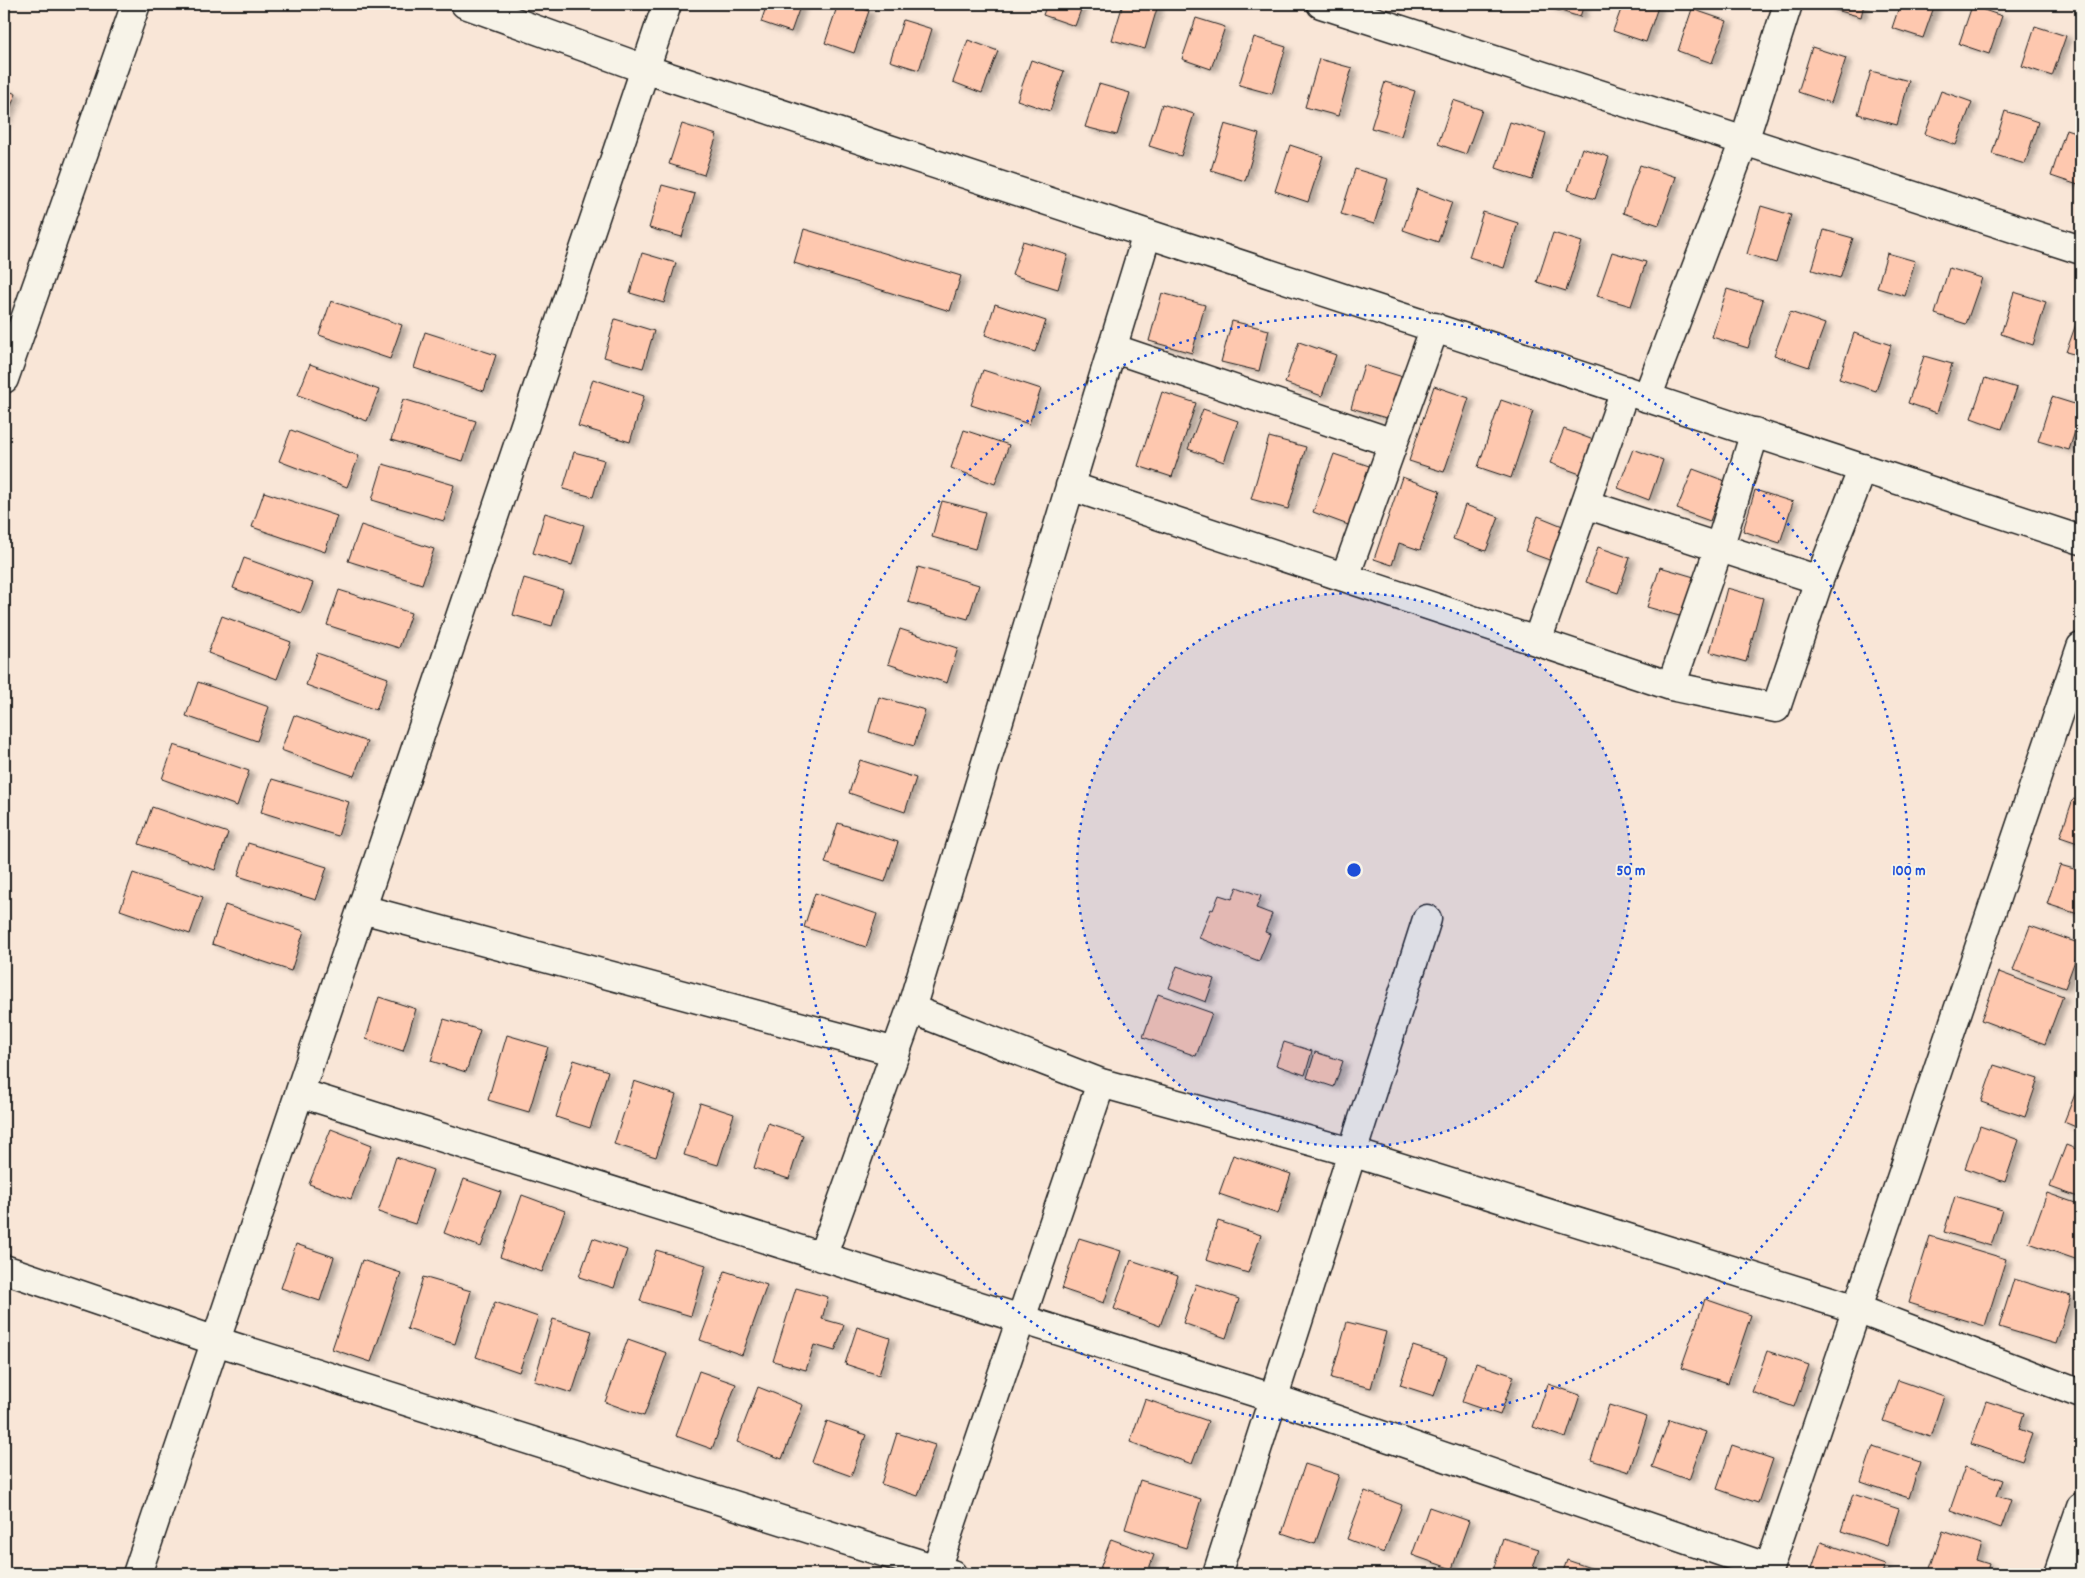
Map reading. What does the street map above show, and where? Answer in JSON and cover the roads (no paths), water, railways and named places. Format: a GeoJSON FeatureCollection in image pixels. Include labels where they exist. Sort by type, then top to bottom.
{"type":"FeatureCollection","features":[{"type":"Feature","properties":{"kind":"street"},"geometry":{"type":"LineString","coordinates":[[4,379],[136,4]]}},
{"type":"Feature","properties":{"kind":"street"},"geometry":{"type":"LineString","coordinates":[[465,4],[645,69],[2081,540]]}},
{"type":"Feature","properties":{"kind":"street"},"geometry":{"type":"LineString","coordinates":[[137,1574],[667,4]]}},
{"type":"Feature","properties":{"kind":"street"},"geometry":{"type":"LineString","coordinates":[[1322,4],[2081,250]]}},
{"type":"Feature","properties":{"kind":"street"},"geometry":{"type":"LineString","coordinates":[[1537,641],[1585,504],[1636,394],[1744,141],[1788,4]]}},
{"type":"Feature","properties":{"kind":"street"},"geometry":{"type":"LineString","coordinates":[[822,1257],[911,1008],[1147,234]]}},
{"type":"Feature","properties":{"kind":"street"},"geometry":{"type":"LineString","coordinates":[[1345,578],[1435,328]]}},
{"type":"Feature","properties":{"kind":"street"},"geometry":{"type":"LineString","coordinates":[[1112,348],[1393,443]]}},
{"type":"Feature","properties":{"kind":"street"},"geometry":{"type":"LineString","coordinates":[[1671,686],[1719,548],[1754,432]]}},
{"type":"Feature","properties":{"kind":"street"},"geometry":{"type":"LineString","coordinates":[[1070,486],[1671,686],[1776,708],[1819,580],[1863,468]]}},
{"type":"Feature","properties":{"kind":"street"},"geometry":{"type":"LineString","coordinates":[[1585,504],[1819,580]]}},
{"type":"Feature","properties":{"kind":"street"},"geometry":{"type":"LineString","coordinates":[[300,1093],[1273,1398],[1768,1571],[2081,647]]}},
{"type":"Feature","properties":{"kind":"street"},"geometry":{"type":"LineString","coordinates":[[362,909],[896,1052]]}},
{"type":"Feature","properties":{"kind":"street"},"geometry":{"type":"LineString","coordinates":[[1217,1574],[1427,918]]}},
{"type":"Feature","properties":{"kind":"street"},"geometry":{"type":"LineString","coordinates":[[911,1008],[1101,1083],[1351,1152],[1857,1309],[2081,1394]]}},
{"type":"Feature","properties":{"kind":"street"},"geometry":{"type":"LineString","coordinates":[[4,1269],[216,1340],[944,1572],[1022,1319],[1101,1083]]}},
{"type":"Feature","properties":{"kind":"street"},"geometry":{"type":"LineString","coordinates":[[2058,1574],[2081,1507]]}}]}
